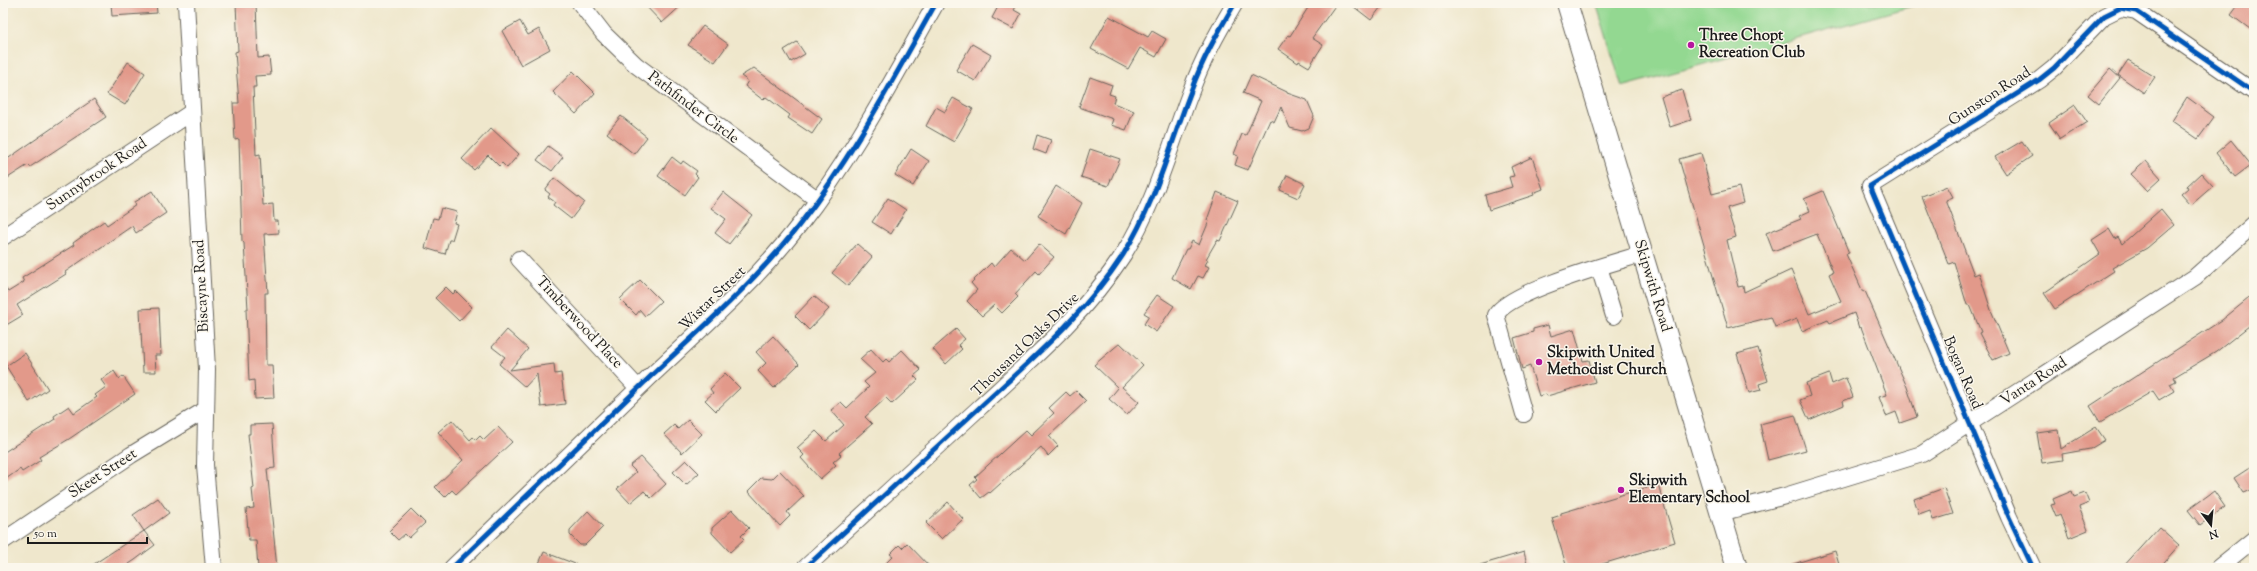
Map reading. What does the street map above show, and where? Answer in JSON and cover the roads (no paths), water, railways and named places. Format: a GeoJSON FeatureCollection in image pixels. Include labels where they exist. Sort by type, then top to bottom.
{"type":"FeatureCollection","features":[{"type":"Feature","properties":{"kind":"main road","name":"Skipwith Road"},"geometry":{"type":"LineString","coordinates":[[1567,3],[1737,568]]}},
{"type":"Feature","properties":{"kind":"street","name":"Biscayne Road"},"geometry":{"type":"LineString","coordinates":[[186,3],[207,369],[205,465],[214,568]]}},
{"type":"Feature","properties":{"kind":"street","name":"Pathfinder Circle"},"geometry":{"type":"LineString","coordinates":[[580,3],[604,34],[636,65],[818,200]]}},
{"type":"Feature","properties":{"kind":"street","name":"Wistar Street"},"geometry":{"type":"LineString","coordinates":[[461,565],[638,388],[766,264],[800,225],[866,128],[936,3]]}},
{"type":"Feature","properties":{"kind":"street","name":"Thousand Oaks Drive"},"geometry":{"type":"LineString","coordinates":[[804,568],[1050,342],[1100,287],[1123,254],[1147,211],[1167,162],[1191,91],[1210,47],[1235,3]]}},
{"type":"Feature","properties":{"kind":"street","name":"Gunston Road"},"geometry":{"type":"LineString","coordinates":[[1870,186],[2039,80],[2054,68],[2109,12],[2120,8],[2136,12],[2254,92]]}},
{"type":"Feature","properties":{"kind":"street","name":"Sunnybrook Road"},"geometry":{"type":"LineString","coordinates":[[3,237],[192,112]]}},
{"type":"Feature","properties":{"kind":"street","name":"Bogan Road"},"geometry":{"type":"LineString","coordinates":[[1870,186],[2009,517],[2034,568]]}},
{"type":"Feature","properties":{"kind":"street","name":"Vanta Road"},"geometry":{"type":"LineString","coordinates":[[1720,513],[1792,494],[1922,454],[2195,277],[2254,224]]}},
{"type":"Feature","properties":{"kind":"street"},"geometry":{"type":"LineString","coordinates":[[1524,414],[1496,315],[1500,308],[1535,290],[1599,267],[1642,254]]}},
{"type":"Feature","properties":{"kind":"street","name":"Timberwood Place"},"geometry":{"type":"LineString","coordinates":[[519,258],[638,388]]}},
{"type":"Feature","properties":{"kind":"street"},"geometry":{"type":"LineString","coordinates":[[1599,267],[1614,316]]}},
{"type":"Feature","properties":{"kind":"street","name":"Skeet Street"},"geometry":{"type":"LineString","coordinates":[[3,540],[130,455],[205,410]]}},
{"type":"Feature","properties":{"kind":"street"},"geometry":{"type":"LineString","coordinates":[[2218,568],[2254,539]]}},
{"type":"Feature","properties":{"kind":"place","name":"Three Chopt Recreation Club"},"geometry":{"type":"Point","coordinates":[1691,45]}},
{"type":"Feature","properties":{"kind":"place","name":"Skipwith United Methodist Church"},"geometry":{"type":"Point","coordinates":[1539,362]}},
{"type":"Feature","properties":{"kind":"place","name":"Skipwith Elementary School"},"geometry":{"type":"Point","coordinates":[1621,490]}}]}
